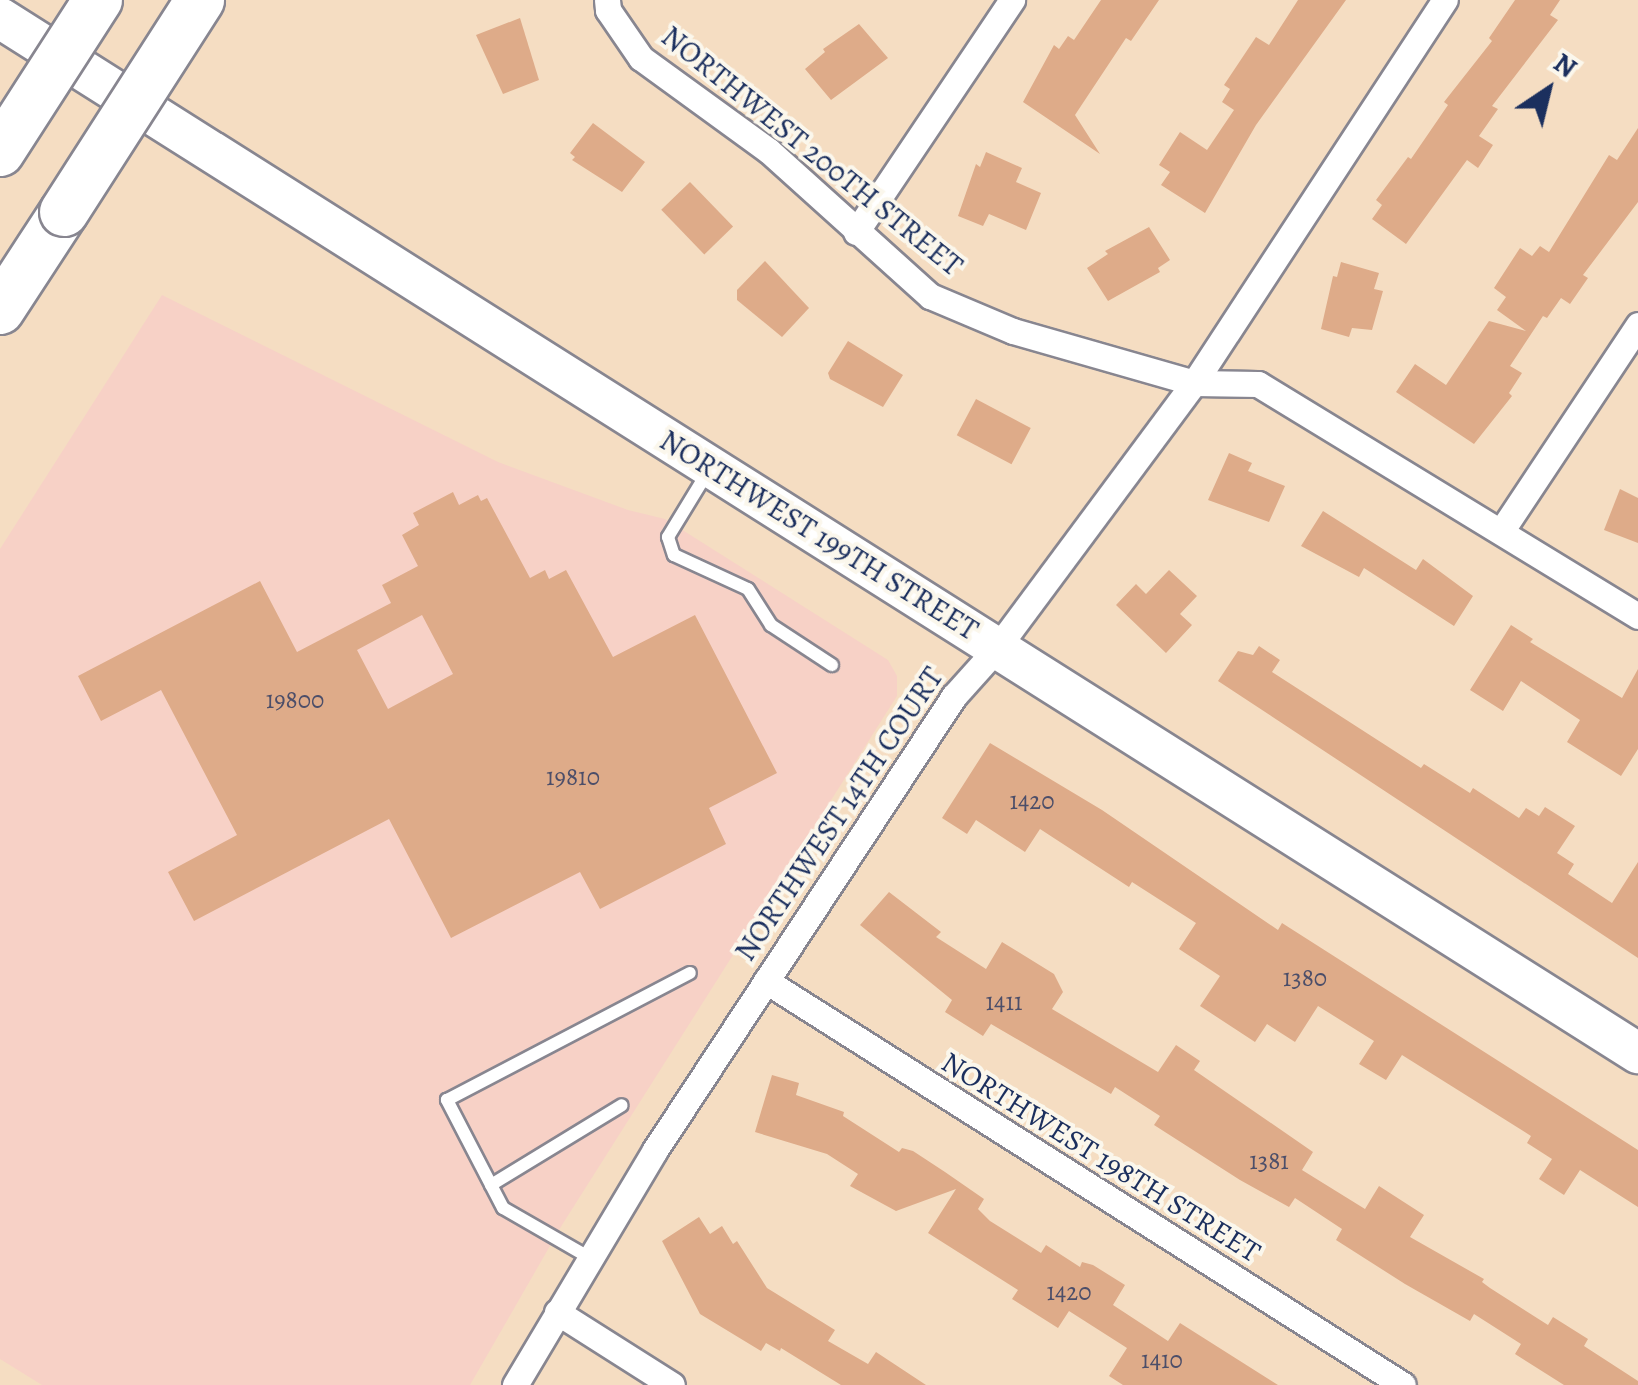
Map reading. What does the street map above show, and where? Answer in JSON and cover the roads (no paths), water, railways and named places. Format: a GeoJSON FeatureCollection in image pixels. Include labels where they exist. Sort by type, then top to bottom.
{"type":"FeatureCollection","features":[{"type":"Feature","properties":{"kind":"highway"},"geometry":{"type":"LineString","coordinates":[[0,152],[98,0]]}},
{"type":"Feature","properties":{"kind":"highway"},"geometry":{"type":"LineString","coordinates":[[0,310],[200,0]]}},
{"type":"Feature","properties":{"kind":"main road","name":"NORTHWEST 199TH STREET"},"geometry":{"type":"LineString","coordinates":[[0,18],[1638,1053]]}},
{"type":"Feature","properties":{"kind":"street"},"geometry":{"type":"LineString","coordinates":[[856,232],[1012,0]]}},
{"type":"Feature","properties":{"kind":"street","name":"NORTHWEST 14TH COURT"},"geometry":{"type":"LineString","coordinates":[[516,1385],[590,1258],[766,981],[954,696],[997,648],[1194,383],[1445,0]]}},
{"type":"Feature","properties":{"kind":"street","name":"NORTHWEST 200TH STREET"},"geometry":{"type":"LineString","coordinates":[[607,5],[642,58],[769,152],[930,296],[1013,331],[1194,383],[1258,384],[1638,616]]}},
{"type":"Feature","properties":{"kind":"street"},"geometry":{"type":"LineString","coordinates":[[1502,530],[1638,325]]}},
{"type":"Feature","properties":{"kind":"street","name":"NORTHWEST 198TH STREET"},"geometry":{"type":"LineString","coordinates":[[766,981],[1403,1385]]}},
{"type":"Feature","properties":{"kind":"street"},"geometry":{"type":"LineString","coordinates":[[557,1312],[672,1385]]}},
{"type":"Feature","properties":{"kind":"lane"},"geometry":{"type":"LineString","coordinates":[[710,467],[668,538],[674,555],[748,589],[771,625],[832,665]]}},
{"type":"Feature","properties":{"kind":"lane"},"geometry":{"type":"LineString","coordinates":[[590,1258],[503,1208],[447,1100],[690,973]]}},
{"type":"Feature","properties":{"kind":"lane"},"geometry":{"type":"LineString","coordinates":[[492,1186],[622,1104]]}}]}
